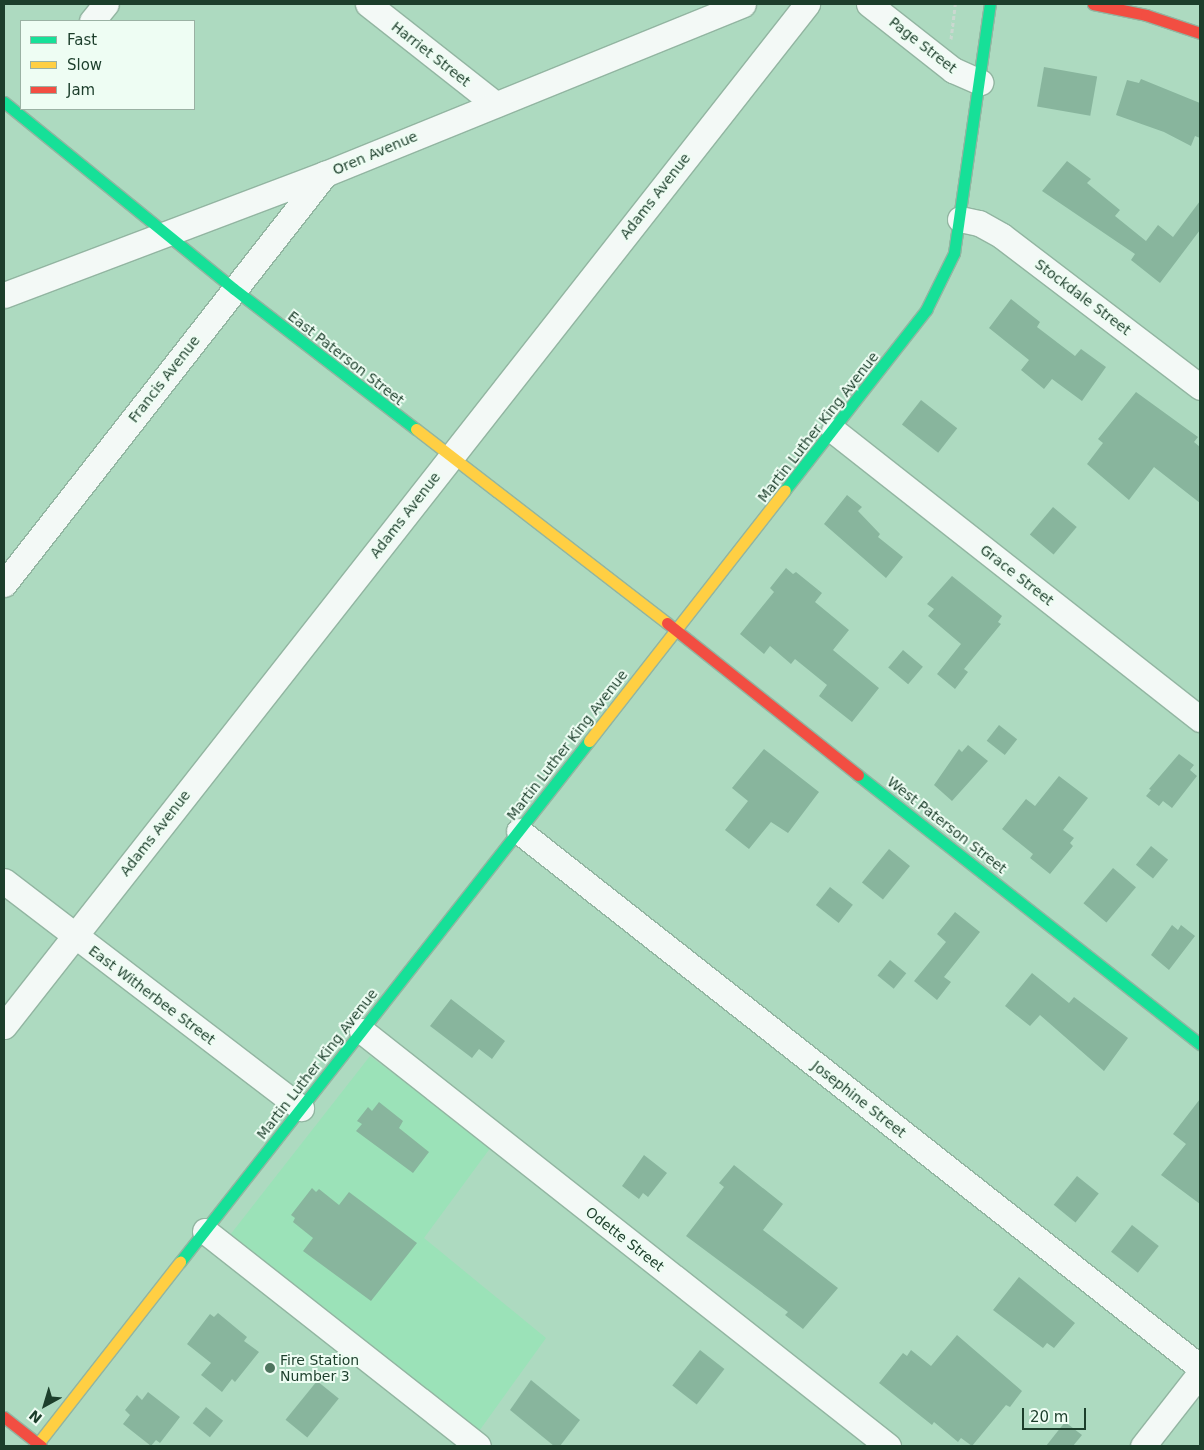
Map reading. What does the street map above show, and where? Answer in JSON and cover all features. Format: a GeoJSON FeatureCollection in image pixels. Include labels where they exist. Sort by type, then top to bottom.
{"type":"FeatureCollection","features":[{"type":"Feature","properties":{"kind":"street"},"geometry":{"type":"LineString","coordinates":[[93,20],[106,4]]}},
{"type":"Feature","properties":{"kind":"street","name":"Harriet Street"},"geometry":{"type":"LineString","coordinates":[[368,4],[495,104]]}},
{"type":"Feature","properties":{"kind":"street","name":"Oren Avenue"},"geometry":{"type":"LineString","coordinates":[[4,295],[164,232],[325,174],[743,4]]}},
{"type":"Feature","properties":{"kind":"street","name":"Adams Avenue"},"geometry":{"type":"LineString","coordinates":[[4,1026],[807,4]]}},
{"type":"Feature","properties":{"kind":"street","name":"Page Street"},"geometry":{"type":"LineString","coordinates":[[869,4],[953,70],[980,82]]}},
{"type":"Feature","properties":{"kind":"street","name":"Martin Luther King Avenue"},"geometry":{"type":"LineString","coordinates":[[38,1445],[204,1231],[906,339],[934,298],[950,265],[960,218],[990,4]]}},
{"type":"Feature","properties":{"kind":"street"},"geometry":{"type":"LineString","coordinates":[[1093,4],[1146,15],[1200,33]]}},
{"type":"Feature","properties":{"kind":"street","name":"East Paterson Street"},"geometry":{"type":"LineString","coordinates":[[15,108],[234,289],[676,631]]}},
{"type":"Feature","properties":{"kind":"street","name":"Francis Avenue"},"geometry":{"type":"LineString","coordinates":[[4,584],[325,174]]}},
{"type":"Feature","properties":{"kind":"street","name":"Stockdale Street"},"geometry":{"type":"LineString","coordinates":[[960,218],[979,223],[1002,236],[1200,387]]}},
{"type":"Feature","properties":{"kind":"street","name":"Grace Street"},"geometry":{"type":"LineString","coordinates":[[834,431],[1200,719]]}},
{"type":"Feature","properties":{"kind":"street","name":"West Paterson Street"},"geometry":{"type":"LineString","coordinates":[[676,631],[1200,1044]]}},
{"type":"Feature","properties":{"kind":"street","name":"Josephine Street"},"geometry":{"type":"LineString","coordinates":[[518,831],[1200,1367]]}},
{"type":"Feature","properties":{"kind":"street","name":"East Witherbee Street"},"geometry":{"type":"LineString","coordinates":[[4,881],[301,1108]]}},
{"type":"Feature","properties":{"kind":"street","name":"Odette Street"},"geometry":{"type":"LineString","coordinates":[[362,1031],[888,1446]]}},
{"type":"Feature","properties":{"kind":"street"},"geometry":{"type":"LineString","coordinates":[[204,1231],[478,1446]]}},
{"type":"Feature","properties":{"kind":"street"},"geometry":{"type":"LineString","coordinates":[[1143,1446],[1200,1373]]}},
{"type":"Feature","properties":{"kind":"street"},"geometry":{"type":"LineString","coordinates":[[4,1417],[38,1445]]}},
{"type":"Feature","properties":{"kind":"path"},"geometry":{"type":"LineString","coordinates":[[951,43],[955,6],[960,9]]}},
{"type":"Feature","properties":{"kind":"shaded area"},"geometry":{"type":"Polygon","coordinates":[[[370,1056],[491,1147],[424,1238],[546,1338],[477,1434],[230,1235],[370,1056]]]}},
{"type":"Feature","properties":{"kind":"building"},"geometry":{"type":"Polygon","coordinates":[[[1044,67],[1097,76],[1090,116],[1037,106],[1044,67]]]}},
{"type":"Feature","properties":{"kind":"building"},"geometry":{"type":"Polygon","coordinates":[[[1141,79],[1200,103],[1200,138],[1195,136],[1191,146],[1164,132],[1116,115],[1127,80],[1139,83],[1141,79]]]}},
{"type":"Feature","properties":{"kind":"building"},"geometry":{"type":"Polygon","coordinates":[[[1067,161],[1091,179],[1087,183],[1120,210],[1115,216],[1146,241],[1158,225],[1173,237],[1200,201],[1200,230],[1160,283],[1131,260],[1135,254],[1042,191],[1067,161]]]}},
{"type":"Feature","properties":{"kind":"building"},"geometry":{"type":"Polygon","coordinates":[[[1011,299],[1040,322],[1037,327],[1075,356],[1081,349],[1106,367],[1082,401],[1052,379],[1044,389],[1021,370],[1029,360],[989,328],[1011,299]]]}},
{"type":"Feature","properties":{"kind":"building"},"geometry":{"type":"Polygon","coordinates":[[[1136,392],[1198,437],[1194,442],[1200,447],[1200,503],[1154,467],[1129,500],[1087,464],[1103,443],[1098,439],[1136,392]]]}},
{"type":"Feature","properties":{"kind":"building"},"geometry":{"type":"Polygon","coordinates":[[[921,400],[957,428],[938,453],[902,424],[921,400]]]}},
{"type":"Feature","properties":{"kind":"building"},"geometry":{"type":"Polygon","coordinates":[[[847,495],[862,507],[858,511],[880,534],[878,537],[903,557],[886,578],[824,524],[847,495]]]}},
{"type":"Feature","properties":{"kind":"building"},"geometry":{"type":"Polygon","coordinates":[[[1053,507],[1077,527],[1054,555],[1030,535],[1053,507]]]}},
{"type":"Feature","properties":{"kind":"building"},"geometry":{"type":"Polygon","coordinates":[[[786,568],[793,574],[796,572],[822,593],[815,602],[849,630],[833,650],[879,688],[852,722],[819,696],[827,685],[795,659],[791,664],[770,646],[764,654],[740,634],[774,592],[770,588],[786,568]]]}},
{"type":"Feature","properties":{"kind":"building"},"geometry":{"type":"Polygon","coordinates":[[[952,576],[1002,616],[998,622],[1001,624],[964,669],[968,672],[955,689],[937,674],[961,644],[928,616],[934,609],[927,604],[952,576]]]}},
{"type":"Feature","properties":{"kind":"building"},"geometry":{"type":"Polygon","coordinates":[[[903,650],[923,667],[908,684],[888,668],[903,650]]]}},
{"type":"Feature","properties":{"kind":"building"},"geometry":{"type":"Polygon","coordinates":[[[999,725],[1017,739],[1005,755],[987,741],[999,725]]]}},
{"type":"Feature","properties":{"kind":"building"},"geometry":{"type":"Polygon","coordinates":[[[968,745],[988,761],[952,801],[934,785],[959,749],[962,752],[968,745]]]}},
{"type":"Feature","properties":{"kind":"building"},"geometry":{"type":"Polygon","coordinates":[[[764,749],[819,792],[788,833],[771,822],[749,849],[725,830],[748,801],[732,788],[764,749]]]}},
{"type":"Feature","properties":{"kind":"building"},"geometry":{"type":"Polygon","coordinates":[[[1179,754],[1194,765],[1190,770],[1197,776],[1172,808],[1163,801],[1159,806],[1146,796],[1151,790],[1149,789],[1179,754]]]}},
{"type":"Feature","properties":{"kind":"building"},"geometry":{"type":"Polygon","coordinates":[[[1059,776],[1088,798],[1063,830],[1074,838],[1070,843],[1073,846],[1050,874],[1030,858],[1033,854],[1002,829],[1026,799],[1035,806],[1059,776]]]}},
{"type":"Feature","properties":{"kind":"building"},"geometry":{"type":"Polygon","coordinates":[[[1151,846],[1168,860],[1153,878],[1136,865],[1151,846]]]}},
{"type":"Feature","properties":{"kind":"building"},"geometry":{"type":"Polygon","coordinates":[[[889,849],[910,866],[883,899],[862,882],[889,849]]]}},
{"type":"Feature","properties":{"kind":"building"},"geometry":{"type":"Polygon","coordinates":[[[1113,868],[1136,887],[1106,923],[1083,903],[1113,868]]]}},
{"type":"Feature","properties":{"kind":"building"},"geometry":{"type":"Polygon","coordinates":[[[830,887],[853,905],[839,923],[816,905],[830,887]]]}},
{"type":"Feature","properties":{"kind":"building"},"geometry":{"type":"Polygon","coordinates":[[[955,912],[980,932],[944,977],[951,982],[937,1000],[914,981],[946,942],[937,934],[955,912]]]}},
{"type":"Feature","properties":{"kind":"building"},"geometry":{"type":"Polygon","coordinates":[[[1172,925],[1178,930],[1181,925],[1195,936],[1169,970],[1151,955],[1172,925]]]}},
{"type":"Feature","properties":{"kind":"building"},"geometry":{"type":"Polygon","coordinates":[[[890,960],[906,973],[894,989],[877,976],[890,960]]]}},
{"type":"Feature","properties":{"kind":"building"},"geometry":{"type":"Polygon","coordinates":[[[1032,973],[1069,1003],[1074,997],[1128,1038],[1104,1071],[1040,1015],[1030,1026],[1005,1006],[1032,973]]]}},
{"type":"Feature","properties":{"kind":"building"},"geometry":{"type":"Polygon","coordinates":[[[451,999],[505,1041],[492,1059],[479,1049],[472,1058],[430,1026],[451,999]]]}},
{"type":"Feature","properties":{"kind":"building"},"geometry":{"type":"Polygon","coordinates":[[[1200,1099],[1200,1204],[1161,1175],[1186,1144],[1173,1134],[1200,1099]]]}},
{"type":"Feature","properties":{"kind":"building"},"geometry":{"type":"Polygon","coordinates":[[[379,1102],[403,1121],[399,1128],[429,1152],[413,1173],[356,1131],[362,1124],[357,1121],[368,1107],[372,1111],[379,1102]]]}},
{"type":"Feature","properties":{"kind":"building"},"geometry":{"type":"Polygon","coordinates":[[[644,1155],[667,1173],[648,1197],[643,1193],[639,1199],[622,1186],[644,1155]]]}},
{"type":"Feature","properties":{"kind":"building"},"geometry":{"type":"Polygon","coordinates":[[[734,1165],[783,1204],[763,1230],[838,1288],[803,1329],[785,1315],[788,1312],[686,1236],[724,1187],[719,1183],[734,1165]]]}},
{"type":"Feature","properties":{"kind":"building"},"geometry":{"type":"Polygon","coordinates":[[[1077,1176],[1099,1194],[1075,1222],[1054,1205],[1077,1176]]]}},
{"type":"Feature","properties":{"kind":"building"},"geometry":{"type":"Polygon","coordinates":[[[312,1188],[316,1192],[319,1189],[339,1205],[349,1192],[417,1243],[371,1301],[303,1251],[313,1238],[293,1222],[295,1218],[291,1215],[312,1188]]]}},
{"type":"Feature","properties":{"kind":"building"},"geometry":{"type":"Polygon","coordinates":[[[1132,1225],[1159,1246],[1138,1273],[1111,1252],[1132,1225]]]}},
{"type":"Feature","properties":{"kind":"building"},"geometry":{"type":"Polygon","coordinates":[[[1019,1277],[1075,1323],[1054,1348],[1047,1343],[1043,1348],[993,1310],[1019,1277]]]}},
{"type":"Feature","properties":{"kind":"building"},"geometry":{"type":"Polygon","coordinates":[[[218,1313],[247,1337],[244,1341],[259,1352],[235,1382],[232,1379],[222,1392],[201,1375],[211,1363],[187,1344],[210,1314],[214,1317],[218,1313]]]}},
{"type":"Feature","properties":{"kind":"building"},"geometry":{"type":"Polygon","coordinates":[[[957,1335],[1022,1391],[1010,1407],[1006,1405],[972,1446],[961,1438],[958,1442],[934,1422],[932,1425],[879,1383],[903,1353],[907,1356],[911,1350],[931,1366],[957,1335]]]}},
{"type":"Feature","properties":{"kind":"building"},"geometry":{"type":"Polygon","coordinates":[[[700,1350],[724,1369],[697,1405],[672,1385],[700,1350]]]}},
{"type":"Feature","properties":{"kind":"building"},"geometry":{"type":"Polygon","coordinates":[[[531,1380],[580,1420],[560,1446],[554,1446],[510,1410],[531,1380]]]}},
{"type":"Feature","properties":{"kind":"building"},"geometry":{"type":"Polygon","coordinates":[[[317,1381],[339,1399],[307,1437],[286,1420],[317,1381]]]}},
{"type":"Feature","properties":{"kind":"building"},"geometry":{"type":"Polygon","coordinates":[[[148,1392],[180,1417],[160,1443],[156,1440],[151,1446],[123,1424],[130,1415],[125,1410],[137,1395],[142,1400],[148,1392]]]}},
{"type":"Feature","properties":{"kind":"building"},"geometry":{"type":"Polygon","coordinates":[[[206,1407],[223,1421],[210,1437],[193,1423],[206,1407]]]}},
{"type":"Feature","properties":{"kind":"building"},"geometry":{"type":"Polygon","coordinates":[[[1065,1422],[1082,1435],[1073,1446],[1046,1446],[1065,1422]]]}},
{"type":"Feature","properties":{"kind":"traffic: fast"},"geometry":{"type":"LineString","coordinates":[[785,490],[926,310],[954,253],[990,4]]}},
{"type":"Feature","properties":{"kind":"traffic: fast"},"geometry":{"type":"LineString","coordinates":[[4,102],[234,289],[416,429]]}},
{"type":"Feature","properties":{"kind":"traffic: fast"},"geometry":{"type":"LineString","coordinates":[[180,1262],[589,741]]}},
{"type":"Feature","properties":{"kind":"traffic: fast"},"geometry":{"type":"LineString","coordinates":[[858,775],[1200,1044]]}},
{"type":"Feature","properties":{"kind":"traffic: slow"},"geometry":{"type":"LineString","coordinates":[[416,429],[667,623]]}},
{"type":"Feature","properties":{"kind":"traffic: slow"},"geometry":{"type":"LineString","coordinates":[[589,741],[785,490]]}},
{"type":"Feature","properties":{"kind":"traffic: slow"},"geometry":{"type":"LineString","coordinates":[[36,1446],[180,1262]]}},
{"type":"Feature","properties":{"kind":"traffic: jam"},"geometry":{"type":"LineString","coordinates":[[1093,4],[1146,15],[1200,33]]}},
{"type":"Feature","properties":{"kind":"traffic: jam"},"geometry":{"type":"LineString","coordinates":[[667,623],[858,775]]}},
{"type":"Feature","properties":{"kind":"traffic: jam"},"geometry":{"type":"LineString","coordinates":[[4,1417],[41,1446]]}},
{"type":"Feature","properties":{"kind":"place","name":"Fire Station Number 3"},"geometry":{"type":"Point","coordinates":[270,1368]}}]}
